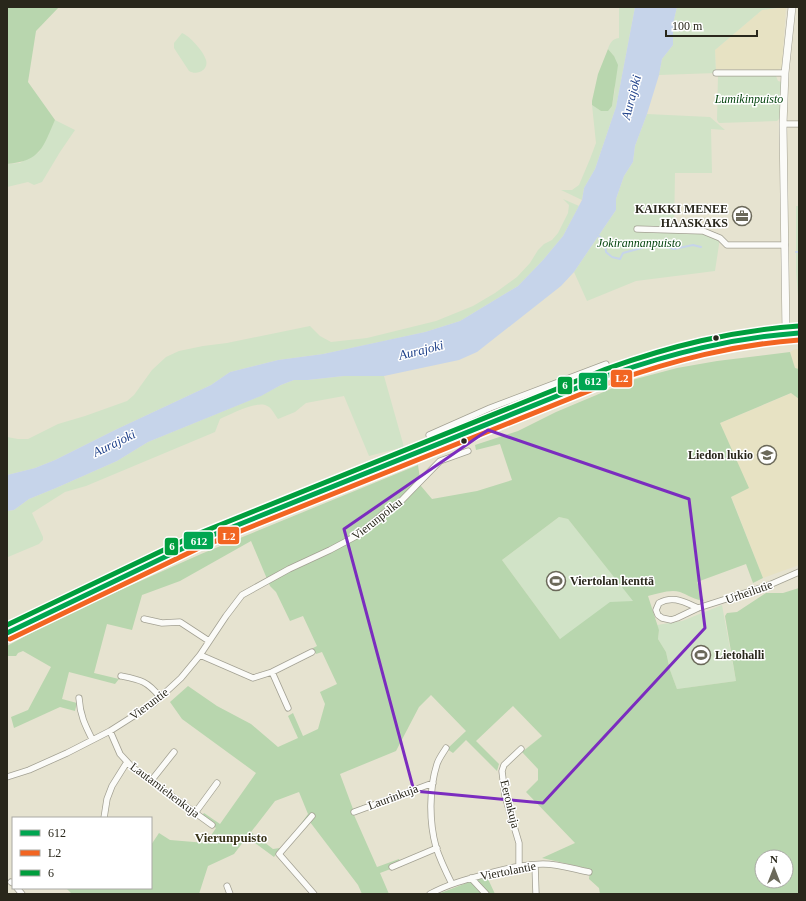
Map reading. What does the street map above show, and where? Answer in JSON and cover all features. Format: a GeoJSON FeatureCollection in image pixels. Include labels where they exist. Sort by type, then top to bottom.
{"type":"FeatureCollection","features":[{"type":"Feature","properties":{"kind":"highway"},"geometry":{"type":"LineString","coordinates":[[7,632],[198,541],[609,375],[656,359],[737,338],[770,334],[799,333]]}},
{"type":"Feature","properties":{"kind":"street"},"geometry":{"type":"LineString","coordinates":[[786,333],[783,124],[792,7]]}},
{"type":"Feature","properties":{"kind":"street"},"geometry":{"type":"LineString","coordinates":[[716,73],[786,73]]}},
{"type":"Feature","properties":{"kind":"street"},"geometry":{"type":"LineString","coordinates":[[783,124],[799,124]]}},
{"type":"Feature","properties":{"kind":"street"},"geometry":{"type":"LineString","coordinates":[[638,230],[702,231],[720,238],[727,245],[785,246]]}},
{"type":"Feature","properties":{"kind":"street"},"geometry":{"type":"LineString","coordinates":[[432,446],[429,435],[490,408],[606,364]]}},
{"type":"Feature","properties":{"kind":"street","name":"Vierunpolku"},"geometry":{"type":"LineString","coordinates":[[256,588],[289,569],[360,534],[384,513],[402,500],[440,461],[468,450]]}},
{"type":"Feature","properties":{"kind":"street","name":"Urheilutie"},"geometry":{"type":"LineString","coordinates":[[698,608],[674,599],[659,603],[656,610],[658,616],[671,620],[683,616],[698,608],[767,586],[799,572]]}},
{"type":"Feature","properties":{"kind":"street","name":"Vieruntie"},"geometry":{"type":"LineString","coordinates":[[8,777],[29,770],[67,753],[110,731],[148,707],[181,678],[200,655],[242,595],[256,588]]}},
{"type":"Feature","properties":{"kind":"street"},"geometry":{"type":"LineString","coordinates":[[144,619],[162,623],[180,622],[209,641]]}},
{"type":"Feature","properties":{"kind":"street"},"geometry":{"type":"LineString","coordinates":[[200,655],[253,678],[272,672],[312,652]]}},
{"type":"Feature","properties":{"kind":"street"},"geometry":{"type":"LineString","coordinates":[[272,672],[288,708]]}},
{"type":"Feature","properties":{"kind":"street"},"geometry":{"type":"LineString","coordinates":[[121,676],[144,682],[151,686],[160,697]]}},
{"type":"Feature","properties":{"kind":"street"},"geometry":{"type":"LineString","coordinates":[[79,698],[80,711],[83,721],[92,739]]}},
{"type":"Feature","properties":{"kind":"street","name":"Lautamiehenkuja"},"geometry":{"type":"LineString","coordinates":[[110,731],[120,754],[127,762],[212,825]]}},
{"type":"Feature","properties":{"kind":"street"},"geometry":{"type":"LineString","coordinates":[[446,748],[437,763],[433,783],[432,817],[436,848],[452,884]]}},
{"type":"Feature","properties":{"kind":"street","name":"Eeronkuja"},"geometry":{"type":"LineString","coordinates":[[519,866],[519,843],[505,796],[502,771],[504,765],[520,749]]}},
{"type":"Feature","properties":{"kind":"street"},"geometry":{"type":"LineString","coordinates":[[151,781],[174,752]]}},
{"type":"Feature","properties":{"kind":"street"},"geometry":{"type":"LineString","coordinates":[[104,817],[107,799],[112,786],[127,762]]}},
{"type":"Feature","properties":{"kind":"street"},"geometry":{"type":"LineString","coordinates":[[7,784],[8,777]]}},
{"type":"Feature","properties":{"kind":"street"},"geometry":{"type":"LineString","coordinates":[[195,813],[217,783]]}},
{"type":"Feature","properties":{"kind":"street","name":"Laurinkuja"},"geometry":{"type":"LineString","coordinates":[[354,812],[433,783]]}},
{"type":"Feature","properties":{"kind":"street"},"geometry":{"type":"LineString","coordinates":[[312,816],[279,854],[314,894]]}},
{"type":"Feature","properties":{"kind":"street"},"geometry":{"type":"LineString","coordinates":[[392,866],[436,848]]}},
{"type":"Feature","properties":{"kind":"street"},"geometry":{"type":"LineString","coordinates":[[535,865],[536,894]]}},
{"type":"Feature","properties":{"kind":"street","name":"Viertolantie"},"geometry":{"type":"LineString","coordinates":[[430,894],[452,884],[471,878],[519,866],[558,866],[589,872]]}},
{"type":"Feature","properties":{"kind":"street"},"geometry":{"type":"LineString","coordinates":[[471,878],[486,894]]}},
{"type":"Feature","properties":{"kind":"street"},"geometry":{"type":"LineString","coordinates":[[227,886],[230,894]]}},
{"type":"Feature","properties":{"kind":"highlighted area"},"geometry":{"type":"Polygon","coordinates":[[[488,430],[689,499],[705,628],[543,803],[414,791],[344,529],[488,430]]]}},
{"type":"Feature","properties":{"kind":"shaded area"},"geometry":{"type":"Polygon","coordinates":[[[786,7],[782,67],[778,70],[716,69],[715,50],[762,10],[786,7]]]}},
{"type":"Feature","properties":{"kind":"shaded area"},"geometry":{"type":"Polygon","coordinates":[[[795,349],[799,349],[799,369],[795,368],[790,352],[795,349]]]}},
{"type":"Feature","properties":{"kind":"shaded area","name":"Liedon lukio"},"geometry":{"type":"Polygon","coordinates":[[[792,393],[799,399],[799,565],[763,578],[731,496],[748,488],[720,423],[792,393]]]}},
{"type":"Feature","properties":{"kind":"green space"},"geometry":{"type":"Polygon","coordinates":[[[7,7],[59,7],[36,31],[28,82],[55,120],[44,145],[34,156],[27,160],[7,164],[7,7]]]}},
{"type":"Feature","properties":{"kind":"green space"},"geometry":{"type":"Polygon","coordinates":[[[619,7],[635,7],[616,107],[595,169],[584,188],[582,200],[561,190],[572,190],[579,185],[596,143],[592,105],[601,111],[612,106],[615,89],[614,56],[608,49],[615,39],[619,38],[619,7]]]}},
{"type":"Feature","properties":{"kind":"green space"},"geometry":{"type":"Polygon","coordinates":[[[677,7],[784,7],[762,10],[715,50],[716,73],[659,75],[662,59],[673,45],[673,24],[677,7]]]}},
{"type":"Feature","properties":{"kind":"green space"},"geometry":{"type":"Polygon","coordinates":[[[182,33],[193,41],[205,57],[206,67],[202,71],[195,73],[189,71],[174,48],[174,43],[182,33]]]}},
{"type":"Feature","properties":{"kind":"green space"},"geometry":{"type":"Polygon","coordinates":[[[608,49],[614,56],[618,65],[612,106],[608,111],[601,111],[592,105],[592,101],[598,74],[608,49]]]}},
{"type":"Feature","properties":{"kind":"green space","name":"Lumikinpuisto"},"geometry":{"type":"Polygon","coordinates":[[[718,75],[776,76],[778,81],[782,82],[780,118],[777,121],[719,123],[717,120],[718,75]]]}},
{"type":"Feature","properties":{"kind":"green space","name":"Jokirannanpuisto"},"geometry":{"type":"Polygon","coordinates":[[[647,114],[710,117],[725,130],[711,129],[712,173],[675,173],[674,230],[703,231],[720,238],[715,271],[636,281],[587,301],[574,272],[616,210],[616,199],[624,176],[633,162],[635,146],[647,114]]]}},
{"type":"Feature","properties":{"kind":"green space"},"geometry":{"type":"Polygon","coordinates":[[[55,120],[75,130],[42,182],[34,185],[28,182],[7,187],[7,164],[20,163],[39,152],[55,120]]]}},
{"type":"Feature","properties":{"kind":"green space"},"geometry":{"type":"Polygon","coordinates":[[[563,199],[579,206],[563,236],[543,260],[518,286],[460,321],[425,332],[323,354],[278,360],[230,372],[211,385],[55,460],[35,468],[7,475],[7,437],[28,439],[58,424],[127,401],[134,395],[152,370],[166,357],[179,351],[310,326],[320,336],[331,342],[367,338],[436,321],[473,306],[495,293],[517,277],[530,263],[538,250],[544,244],[552,240],[558,233],[568,213],[569,205],[563,199]]]}},
{"type":"Feature","properties":{"kind":"green space"},"geometry":{"type":"Polygon","coordinates":[[[796,206],[799,206],[799,309],[796,271],[796,206]]]}},
{"type":"Feature","properties":{"kind":"green space"},"geometry":{"type":"Polygon","coordinates":[[[790,352],[795,368],[799,369],[799,399],[791,393],[720,423],[749,488],[731,497],[763,578],[753,583],[746,564],[697,582],[704,601],[676,591],[648,596],[659,630],[658,639],[666,652],[670,670],[677,689],[736,681],[725,616],[727,613],[737,612],[766,593],[783,593],[799,588],[799,894],[600,894],[599,888],[589,879],[590,869],[542,858],[575,843],[526,792],[538,780],[538,769],[522,752],[542,736],[513,706],[476,741],[499,764],[497,771],[466,740],[453,753],[447,749],[466,731],[431,695],[419,707],[396,751],[340,774],[353,809],[367,804],[371,808],[354,815],[377,867],[399,859],[401,865],[380,873],[389,894],[362,894],[358,885],[310,822],[304,828],[300,825],[308,814],[299,792],[275,801],[251,832],[273,849],[280,848],[274,857],[247,837],[234,854],[208,866],[199,894],[72,894],[67,889],[152,889],[152,844],[159,833],[170,840],[206,843],[216,828],[201,817],[204,813],[220,824],[256,773],[182,719],[170,702],[188,686],[217,706],[251,724],[278,747],[298,738],[288,716],[293,713],[303,736],[318,729],[325,704],[320,692],[337,684],[322,652],[316,654],[313,648],[317,646],[303,616],[290,621],[276,592],[270,586],[251,541],[180,581],[142,595],[132,630],[107,624],[94,673],[119,679],[115,684],[69,672],[62,699],[77,703],[75,711],[60,707],[14,728],[11,717],[28,710],[51,667],[23,651],[18,653],[16,656],[7,656],[7,646],[62,616],[201,554],[418,465],[421,486],[432,499],[477,491],[512,480],[500,444],[476,450],[475,445],[518,431],[556,412],[632,380],[677,368],[717,361],[790,352]],[[559,517],[502,560],[560,639],[610,602],[633,601],[568,519],[559,517]]]}},
{"type":"Feature","properties":{"kind":"green space"},"geometry":{"type":"Polygon","coordinates":[[[344,376],[384,376],[404,447],[369,456],[344,396],[306,403],[295,412],[278,419],[267,406],[255,405],[220,419],[215,432],[86,486],[65,492],[32,513],[43,540],[39,544],[8,557],[7,511],[14,510],[29,499],[117,461],[148,442],[260,396],[281,385],[294,380],[344,376]]]}},
{"type":"Feature","properties":{"kind":"green space","name":"Viertolan kenttä"},"geometry":{"type":"Polygon","coordinates":[[[559,517],[568,519],[634,601],[560,639],[502,560],[559,517]]]}},
{"type":"Feature","properties":{"kind":"green space"},"geometry":{"type":"Polygon","coordinates":[[[722,605],[736,681],[677,689],[670,670],[666,652],[658,639],[659,630],[657,625],[682,621],[722,605]]]}},
{"type":"Feature","properties":{"kind":"green space"},"geometry":{"type":"Polygon","coordinates":[[[477,879],[488,879],[495,894],[438,894],[477,879]]]}},
{"type":"Feature","properties":{"kind":"water","name":"Aurajoki"},"geometry":{"type":"Polygon","coordinates":[[[635,7],[677,7],[673,24],[673,45],[662,59],[659,75],[647,114],[635,146],[633,162],[624,176],[616,199],[616,210],[574,272],[561,286],[477,352],[459,360],[384,376],[344,376],[294,380],[261,396],[148,442],[117,461],[29,499],[14,510],[7,511],[7,475],[35,468],[55,460],[211,385],[230,372],[278,360],[323,354],[425,332],[460,321],[518,286],[563,236],[582,200],[584,188],[595,169],[616,107],[635,7]]]}},
{"type":"Feature","properties":{"kind":"waterway"},"geometry":{"type":"LineString","coordinates":[[597,234],[605,243],[606,252],[612,257],[620,259],[623,253],[656,244],[674,249],[693,245],[701,247]]}},
{"type":"Feature","properties":{"kind":"transit line","name":"6"},"geometry":{"type":"LineString","coordinates":[[7,625],[195,535],[606,369],[654,353],[701,341],[774,328],[799,326]]}},
{"type":"Feature","properties":{"kind":"transit line","name":"612"},"geometry":{"type":"LineString","coordinates":[[7,633],[198,541],[609,375],[679,353],[726,343],[774,335],[799,333]]}},
{"type":"Feature","properties":{"kind":"transit line","name":"L2"},"geometry":{"type":"LineString","coordinates":[[10,639],[201,547],[611,382],[681,360],[750,346],[799,340]]}},
{"type":"Feature","properties":{"kind":"place","name":"KAIKKI MENEE HAASKAKS"},"geometry":{"type":"Point","coordinates":[742,216]}},
{"type":"Feature","properties":{"kind":"place","name":"Liedon lukio"},"geometry":{"type":"Point","coordinates":[767,455]}},
{"type":"Feature","properties":{"kind":"place","name":"Viertolan kenttä"},"geometry":{"type":"Point","coordinates":[556,581]}},
{"type":"Feature","properties":{"kind":"place","name":"Lietohalli"},"geometry":{"type":"Point","coordinates":[701,655]}},
{"type":"Feature","properties":{"kind":"district","name":"Vierunpuisto"},"geometry":{"type":"Point","coordinates":[231,837]}}]}
